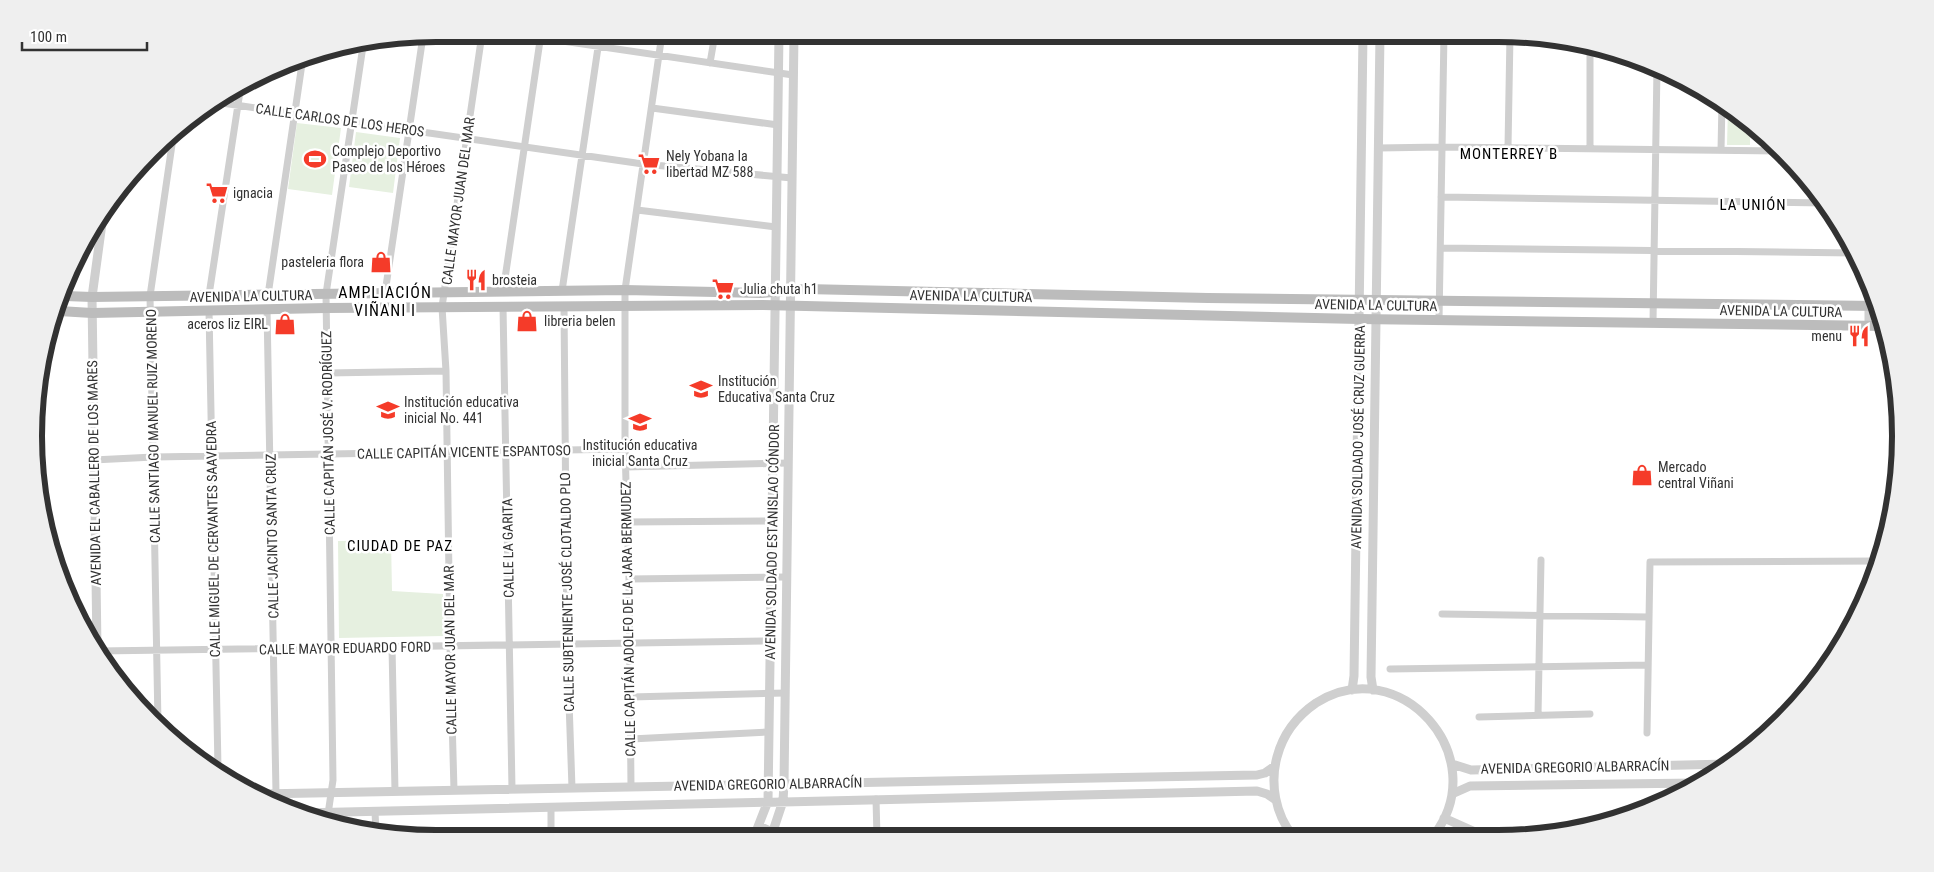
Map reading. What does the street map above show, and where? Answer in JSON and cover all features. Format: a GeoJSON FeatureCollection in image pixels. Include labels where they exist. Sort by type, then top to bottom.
{"type":"FeatureCollection","features":[{"type":"Feature","properties":{"kind":"main road","name":"AVENIDA LA CULTURA"},"geometry":{"type":"LineString","coordinates":[[68,296],[625,290],[761,293],[805,289],[1359,300],[1870,306]]}},
{"type":"Feature","properties":{"kind":"main road"},"geometry":{"type":"LineString","coordinates":[[1076,312],[1077,294]]}},
{"type":"Feature","properties":{"kind":"main road","name":"AVENIDA LA CULTURA"},"geometry":{"type":"LineString","coordinates":[[63,311],[92,313],[326,308],[775,305],[1359,319],[1876,326]]}},
{"type":"Feature","properties":{"kind":"street","name":"CALLE MAYOR JUAN DEL MAR"},"geometry":{"type":"LineString","coordinates":[[454,790],[446,371],[442,307],[481,42]]}},
{"type":"Feature","properties":{"kind":"street"},"geometry":{"type":"LineString","coordinates":[[503,292],[540,42]]}},
{"type":"Feature","properties":{"kind":"street"},"geometry":{"type":"LineString","coordinates":[[575,42],[793,75]]}},
{"type":"Feature","properties":{"kind":"street"},"geometry":{"type":"LineString","coordinates":[[562,291],[599,42]]}},
{"type":"Feature","properties":{"kind":"street","name":"CALLE CAPITÁN ADOLFO DE LA JARA BERMUDEZ"},"geometry":{"type":"LineString","coordinates":[[631,787],[629,579],[625,468],[625,290],[661,42]]}},
{"type":"Feature","properties":{"kind":"street"},"geometry":{"type":"LineString","coordinates":[[710,63],[714,42]]}},
{"type":"Feature","properties":{"kind":"street","name":"AVENIDA SOLDADO ESTANISLAO CÓNDOR"},"geometry":{"type":"LineString","coordinates":[[757,830],[768,801],[779,42]]}},
{"type":"Feature","properties":{"kind":"street","name":"AVENIDA SOLDADO ESTANISLAO CÓNDOR"},"geometry":{"type":"LineString","coordinates":[[774,830],[783,802],[784,784],[794,42]]}},
{"type":"Feature","properties":{"kind":"street","name":"AVENIDA SOLDADO JOSÉ CRUZ GUERRA"},"geometry":{"type":"LineString","coordinates":[[1352,690],[1355,656],[1363,42]]}},
{"type":"Feature","properties":{"kind":"street","name":"AVENIDA SOLDADO JOSÉ CRUZ GUERRA"},"geometry":{"type":"LineString","coordinates":[[1374,690],[1371,677],[1380,42]]}},
{"type":"Feature","properties":{"kind":"street"},"geometry":{"type":"LineString","coordinates":[[1439,320],[1444,42]]}},
{"type":"Feature","properties":{"kind":"street"},"geometry":{"type":"LineString","coordinates":[[1508,147],[1510,42]]}},
{"type":"Feature","properties":{"kind":"street"},"geometry":{"type":"LineString","coordinates":[[385,293],[422,43]]}},
{"type":"Feature","properties":{"kind":"street","name":"CALLE CAPITÁN JOSÉ V. RODRÍGUEZ"},"geometry":{"type":"LineString","coordinates":[[328,814],[333,780],[326,294],[361,50]]}},
{"type":"Feature","properties":{"kind":"street"},"geometry":{"type":"LineString","coordinates":[[1590,54],[1590,148]]}},
{"type":"Feature","properties":{"kind":"street"},"geometry":{"type":"LineString","coordinates":[[268,295],[302,66]]}},
{"type":"Feature","properties":{"kind":"street"},"geometry":{"type":"LineString","coordinates":[[1653,323],[1657,76]]}},
{"type":"Feature","properties":{"kind":"street"},"geometry":{"type":"LineString","coordinates":[[209,296],[240,95]]}},
{"type":"Feature","properties":{"kind":"street","name":"CALLE CARLOS DE LOS HEROS"},"geometry":{"type":"LineString","coordinates":[[226,103],[644,164],[792,178]]}},
{"type":"Feature","properties":{"kind":"street"},"geometry":{"type":"LineString","coordinates":[[652,108],[778,125]]}},
{"type":"Feature","properties":{"kind":"street"},"geometry":{"type":"LineString","coordinates":[[1722,113],[1722,150]]}},
{"type":"Feature","properties":{"kind":"street","name":"CALLE SANTIAGO MANUEL RUIZ MORENO"},"geometry":{"type":"LineString","coordinates":[[158,714],[150,296],[172,145]]}},
{"type":"Feature","properties":{"kind":"street"},"geometry":{"type":"LineString","coordinates":[[1378,148],[1442,146],[1768,151]]}},
{"type":"Feature","properties":{"kind":"street"},"geometry":{"type":"LineString","coordinates":[[1441,198],[1815,203]]}},
{"type":"Feature","properties":{"kind":"street"},"geometry":{"type":"LineString","coordinates":[[637,210],[776,227]]}},
{"type":"Feature","properties":{"kind":"street","name":"AVENIDA EL CABALLERO DE LOS MARES"},"geometry":{"type":"LineString","coordinates":[[98,637],[93,460],[92,297],[101,229]]}},
{"type":"Feature","properties":{"kind":"street"},"geometry":{"type":"LineString","coordinates":[[1440,248],[1846,253]]}},
{"type":"Feature","properties":{"kind":"street","name":"CALLE SUBTENIENTE JOSÉ CLOTALDO PLO"},"geometry":{"type":"LineString","coordinates":[[564,306],[567,644],[572,788]]}},
{"type":"Feature","properties":{"kind":"street","name":"CALLE LA GARITA"},"geometry":{"type":"LineString","coordinates":[[503,307],[512,789]]}},
{"type":"Feature","properties":{"kind":"street","name":"CALLE JACINTO SANTA CRUZ"},"geometry":{"type":"LineString","coordinates":[[266,309],[276,793]]}},
{"type":"Feature","properties":{"kind":"street"},"geometry":{"type":"LineString","coordinates":[[1868,326],[1871,310]]}},
{"type":"Feature","properties":{"kind":"street","name":"CALLE MIGUEL DE CERVANTES SAAVEDRA"},"geometry":{"type":"LineString","coordinates":[[209,311],[218,764]]}},
{"type":"Feature","properties":{"kind":"street"},"geometry":{"type":"LineString","coordinates":[[327,373],[446,371]]}},
{"type":"Feature","properties":{"kind":"street","name":"CALLE CAPITÁN VICENTE ESPANTOSO"},"geometry":{"type":"LineString","coordinates":[[93,460],[154,457],[625,448]]}},
{"type":"Feature","properties":{"kind":"street"},"geometry":{"type":"LineString","coordinates":[[625,468],[788,463]]}},
{"type":"Feature","properties":{"kind":"street"},"geometry":{"type":"LineString","coordinates":[[627,522],[772,521]]}},
{"type":"Feature","properties":{"kind":"street"},"geometry":{"type":"LineString","coordinates":[[1538,715],[1541,560]]}},
{"type":"Feature","properties":{"kind":"street"},"geometry":{"type":"LineString","coordinates":[[1647,733],[1650,562],[1871,561]]}},
{"type":"Feature","properties":{"kind":"street"},"geometry":{"type":"LineString","coordinates":[[629,579],[786,577]]}},
{"type":"Feature","properties":{"kind":"street"},"geometry":{"type":"LineString","coordinates":[[1442,614],[1649,617]]}},
{"type":"Feature","properties":{"kind":"street","name":"CALLE MAYOR EDUARDO FORD"},"geometry":{"type":"LineString","coordinates":[[106,650],[770,641]]}},
{"type":"Feature","properties":{"kind":"street"},"geometry":{"type":"LineString","coordinates":[[392,647],[395,791]]}},
{"type":"Feature","properties":{"kind":"street"},"geometry":{"type":"LineString","coordinates":[[1390,670],[1648,665]]}},
{"type":"Feature","properties":{"kind":"street"},"geometry":{"type":"LineString","coordinates":[[1289,830],[1281,816],[1276,800],[1274,766],[1279,749],[1286,734],[1296,720],[1309,708],[1323,699],[1352,690],[1374,690],[1394,695],[1411,703],[1426,715],[1438,729],[1452,764],[1452,794],[1444,818],[1437,830]]}},
{"type":"Feature","properties":{"kind":"street"},"geometry":{"type":"LineString","coordinates":[[631,697],[785,693]]}},
{"type":"Feature","properties":{"kind":"street"},"geometry":{"type":"LineString","coordinates":[[1479,717],[1590,714]]}},
{"type":"Feature","properties":{"kind":"street"},"geometry":{"type":"LineString","coordinates":[[631,739],[769,732]]}},
{"type":"Feature","properties":{"kind":"street","name":"AVENIDA GREGORIO ALBARRACÍN"},"geometry":{"type":"LineString","coordinates":[[1452,764],[1471,770],[1715,764]]}},
{"type":"Feature","properties":{"kind":"street","name":"AVENIDA GREGORIO ALBARRACÍN"},"geometry":{"type":"LineString","coordinates":[[271,793],[1256,775],[1265,773],[1274,766]]}},
{"type":"Feature","properties":{"kind":"street","name":"AVENIDA GREGORIO ALBARRACÍN"},"geometry":{"type":"LineString","coordinates":[[1452,794],[1470,786],[1683,783]]}},
{"type":"Feature","properties":{"kind":"street","name":"AVENIDA GREGORIO ALBARRACÍN"},"geometry":{"type":"LineString","coordinates":[[335,816],[375,812],[768,801],[1256,791],[1267,794],[1276,800]]}},
{"type":"Feature","properties":{"kind":"street"},"geometry":{"type":"LineString","coordinates":[[876,799],[877,830]]}},
{"type":"Feature","properties":{"kind":"street"},"geometry":{"type":"LineString","coordinates":[[551,808],[551,830]]}},
{"type":"Feature","properties":{"kind":"street"},"geometry":{"type":"LineString","coordinates":[[375,812],[376,825]]}},
{"type":"Feature","properties":{"kind":"street"},"geometry":{"type":"LineString","coordinates":[[1444,818],[1471,830]]}},
{"type":"Feature","properties":{"kind":"street"},"geometry":{"type":"LineString","coordinates":[[759,826],[765,830]]}},
{"type":"Feature","properties":{"kind":"green space"},"geometry":{"type":"Polygon","coordinates":[[[1515,43],[1549,46],[1515,45],[1515,43]]]}},
{"type":"Feature","properties":{"kind":"green space"},"geometry":{"type":"Polygon","coordinates":[[[1728,117],[1750,134],[1750,145],[1727,145],[1728,117]]]}},
{"type":"Feature","properties":{"kind":"green space","name":"Complejo Deportivo Paseo de los Héroes"},"geometry":{"type":"Polygon","coordinates":[[[297,123],[341,128],[332,195],[288,189],[297,123]]]}},
{"type":"Feature","properties":{"kind":"green space"},"geometry":{"type":"Polygon","coordinates":[[[356,132],[400,138],[393,193],[349,187],[356,132]]]}},
{"type":"Feature","properties":{"kind":"green space"},"geometry":{"type":"Polygon","coordinates":[[[391,540],[392,591],[443,594],[444,636],[339,638],[338,541],[391,540]]]}},
{"type":"Feature","properties":{"kind":"place","name":"Complejo Deportivo Paseo de los Héroes"},"geometry":{"type":"Point","coordinates":[315,159]}},
{"type":"Feature","properties":{"kind":"place","name":"Nely Yobana la libertad MZ 588"},"geometry":{"type":"Point","coordinates":[649,164]}},
{"type":"Feature","properties":{"kind":"place","name":"ignacia"},"geometry":{"type":"Point","coordinates":[217,193]}},
{"type":"Feature","properties":{"kind":"place","name":"pasteleria flora"},"geometry":{"type":"Point","coordinates":[381,262]}},
{"type":"Feature","properties":{"kind":"place","name":"brosteia"},"geometry":{"type":"Point","coordinates":[476,280]}},
{"type":"Feature","properties":{"kind":"place","name":"Julia chuta h1"},"geometry":{"type":"Point","coordinates":[723,289]}},
{"type":"Feature","properties":{"kind":"place","name":"libreria belen"},"geometry":{"type":"Point","coordinates":[527,321]}},
{"type":"Feature","properties":{"kind":"place","name":"aceros liz EIRL"},"geometry":{"type":"Point","coordinates":[285,324]}},
{"type":"Feature","properties":{"kind":"place","name":"menu"},"geometry":{"type":"Point","coordinates":[1859,336]}},
{"type":"Feature","properties":{"kind":"place","name":"Institución Educativa Santa Cruz"},"geometry":{"type":"Point","coordinates":[701,389]}},
{"type":"Feature","properties":{"kind":"place","name":"Institución educativa inicial No. 441"},"geometry":{"type":"Point","coordinates":[388,410]}},
{"type":"Feature","properties":{"kind":"place","name":"Institución educativa inicial Santa Cruz"},"geometry":{"type":"Point","coordinates":[640,422]}},
{"type":"Feature","properties":{"kind":"place","name":"Mercado central Viñani"},"geometry":{"type":"Point","coordinates":[1642,475]}},
{"type":"Feature","properties":{"kind":"district","name":"MONTERREY B"},"geometry":{"type":"Point","coordinates":[1509,154]}},
{"type":"Feature","properties":{"kind":"district","name":"LA UNIÓN"},"geometry":{"type":"Point","coordinates":[1753,205]}},
{"type":"Feature","properties":{"kind":"district","name":"AMPLIACIÓN VIÑANI I"},"geometry":{"type":"Point","coordinates":[385,301]}},
{"type":"Feature","properties":{"kind":"district","name":"CIUDAD DE PAZ"},"geometry":{"type":"Point","coordinates":[400,546]}}]}
